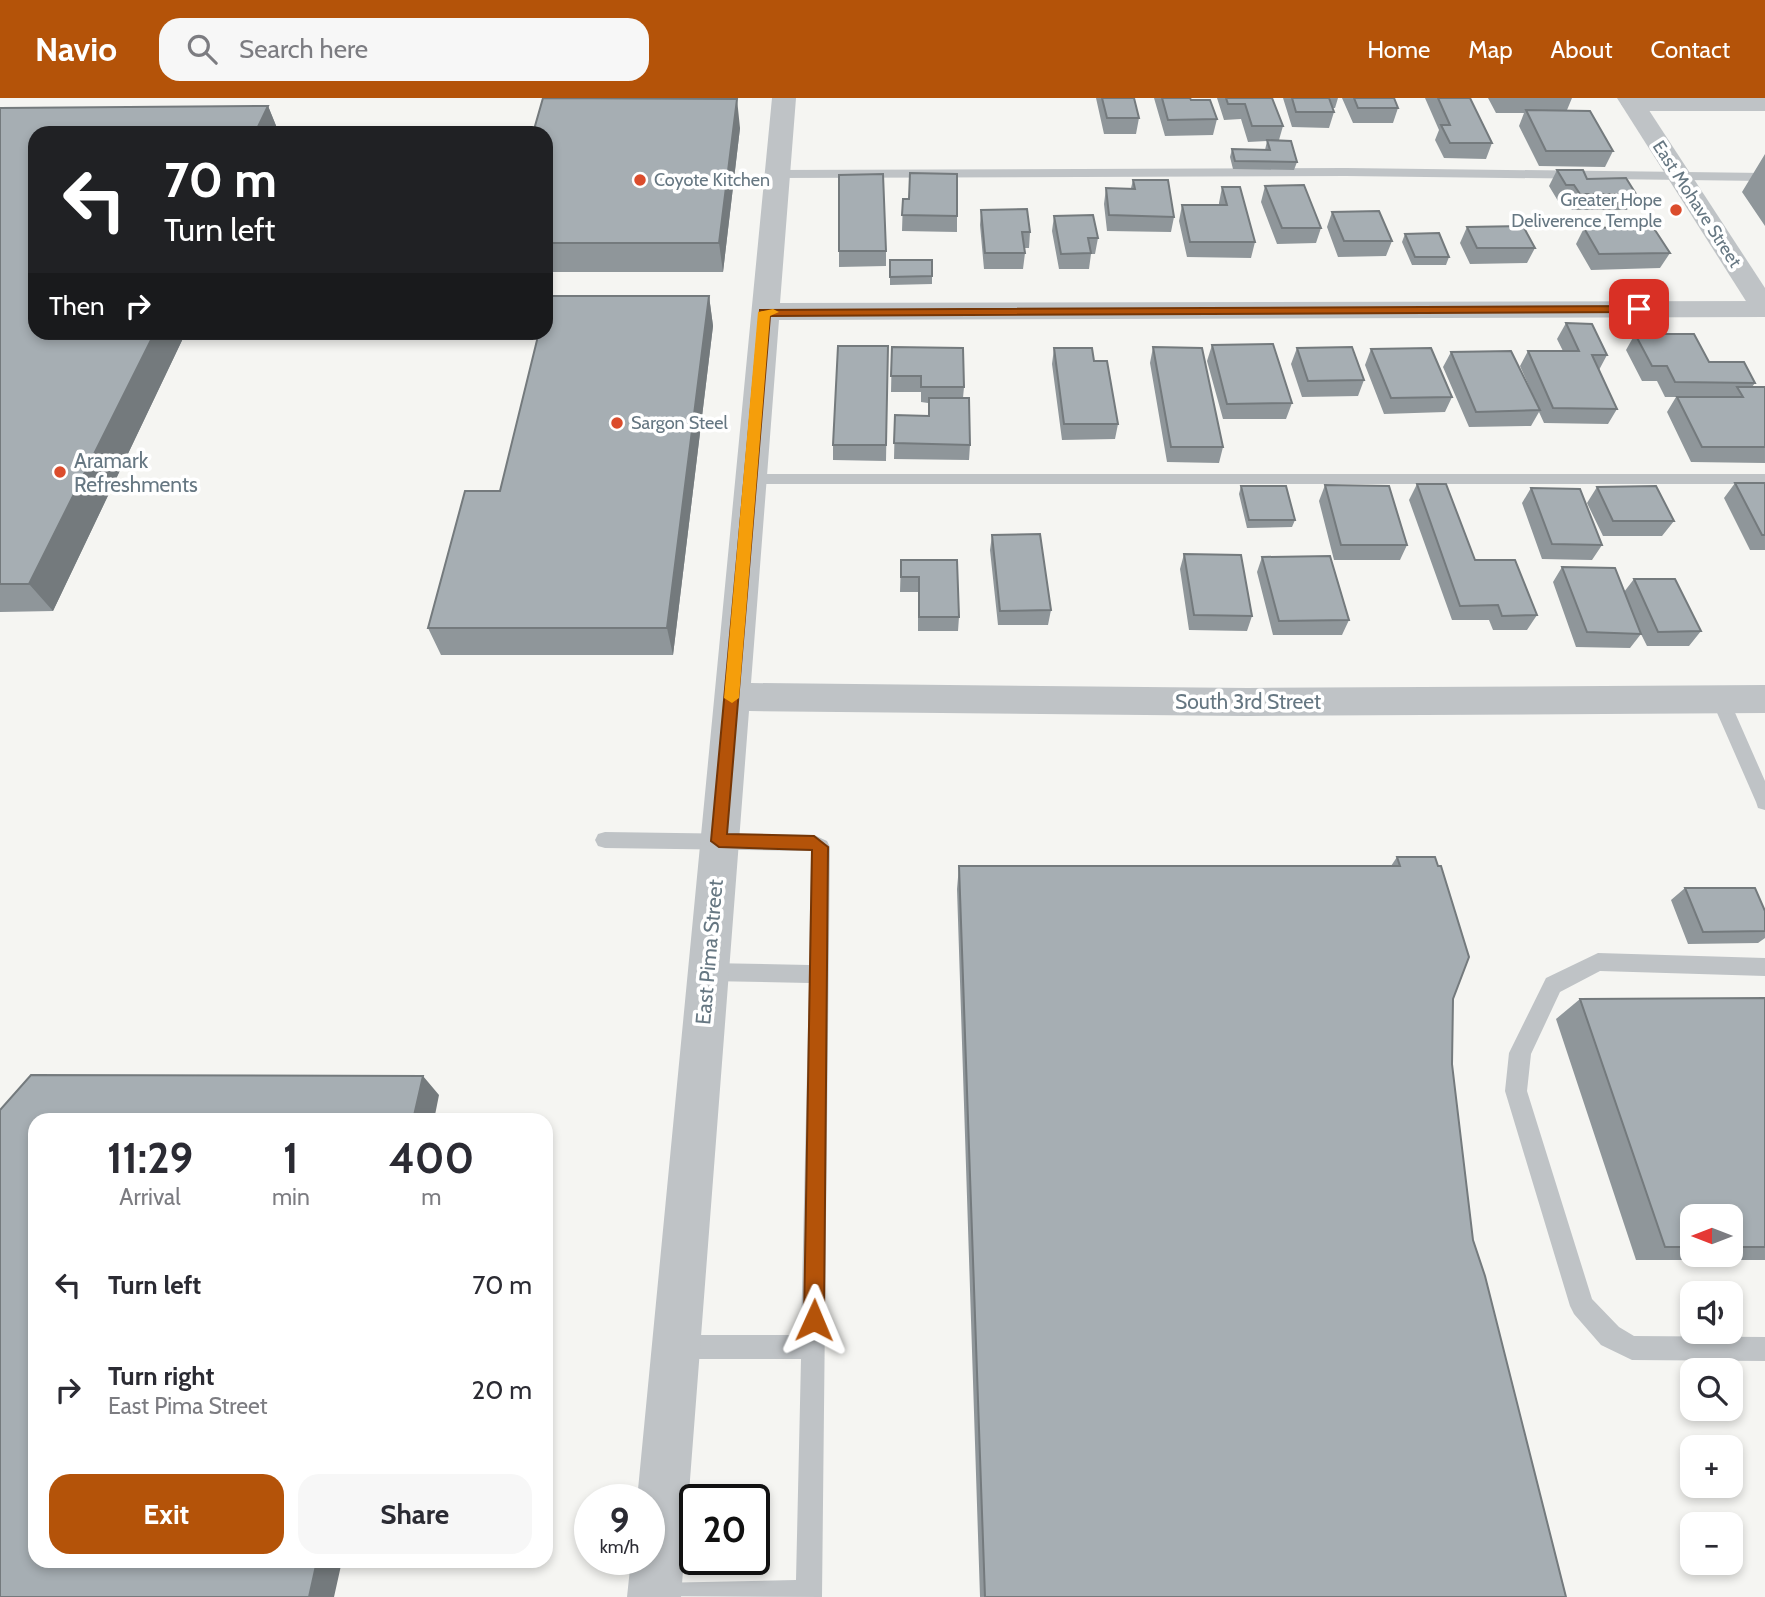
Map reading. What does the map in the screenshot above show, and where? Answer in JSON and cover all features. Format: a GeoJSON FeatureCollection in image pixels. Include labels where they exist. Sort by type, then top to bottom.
{"type":"FeatureCollection","features":[{"type":"Feature","properties":{"kind":"street","name":"East Pima Street"},"geometry":{"type":"LineString","coordinates":[[654,1596],[784,98]]}},
{"type":"Feature","properties":{"kind":"street"},"geometry":{"type":"LineString","coordinates":[[1631,101],[1765,104]]}},
{"type":"Feature","properties":{"kind":"street","name":"East Mohave Street"},"geometry":{"type":"LineString","coordinates":[[1631,101],[1765,309]]}},
{"type":"Feature","properties":{"kind":"street"},"geometry":{"type":"LineString","coordinates":[[764,312],[1765,309]]}},
{"type":"Feature","properties":{"kind":"street","name":"South 3rd Street"},"geometry":{"type":"LineString","coordinates":[[732,697],[1234,702],[1765,699]]}},
{"type":"Feature","properties":{"kind":"lane"},"geometry":{"type":"LineString","coordinates":[[777,174],[1346,172],[1765,177]]}},
{"type":"Feature","properties":{"kind":"lane"},"geometry":{"type":"LineString","coordinates":[[750,479],[1765,479]]}},
{"type":"Feature","properties":{"kind":"lane"},"geometry":{"type":"LineString","coordinates":[[1720,699],[1765,802]]}},
{"type":"Feature","properties":{"kind":"lane"},"geometry":{"type":"LineString","coordinates":[[605,840],[814,843],[820,847],[809,1595],[654,1596]]}},
{"type":"Feature","properties":{"kind":"lane"},"geometry":{"type":"LineString","coordinates":[[1765,967],[1598,962],[1553,985],[1520,1053],[1516,1091],[1582,1306],[1610,1336],[1632,1349],[1765,1349]]}},
{"type":"Feature","properties":{"kind":"lane"},"geometry":{"type":"LineString","coordinates":[[707,972],[818,974]]}},
{"type":"Feature","properties":{"kind":"lane"},"geometry":{"type":"LineString","coordinates":[[675,1347],[814,1347]]}},
{"type":"Feature","properties":{"kind":"building","name":"Coyote Kitchen"},"geometry":{"type":"Polygon","coordinates":[[[543,98],[737,99],[719,243],[553,243],[553,126],[535,126],[543,98]]]}},
{"type":"Feature","properties":{"kind":"building"},"geometry":{"type":"Polygon","coordinates":[[[1102,98],[1134,98],[1139,118],[1107,118],[1102,98]]]}},
{"type":"Feature","properties":{"kind":"building"},"geometry":{"type":"Polygon","coordinates":[[[1162,98],[1210,100],[1217,119],[1168,120],[1162,98]]]}},
{"type":"Feature","properties":{"kind":"building"},"geometry":{"type":"Polygon","coordinates":[[[1226,98],[1272,98],[1283,126],[1252,126],[1245,104],[1228,104],[1226,98]]]}},
{"type":"Feature","properties":{"kind":"building"},"geometry":{"type":"Polygon","coordinates":[[[1292,98],[1329,98],[1334,112],[1296,112],[1292,98]]]}},
{"type":"Feature","properties":{"kind":"building"},"geometry":{"type":"Polygon","coordinates":[[[1354,98],[1394,98],[1398,108],[1358,108],[1354,98]]]}},
{"type":"Feature","properties":{"kind":"building"},"geometry":{"type":"Polygon","coordinates":[[[1438,98],[1470,98],[1492,143],[1450,143],[1441,125],[1450,125],[1438,98]]]}},
{"type":"Feature","properties":{"kind":"building","name":"Aramark Refreshments"},"geometry":{"type":"Polygon","coordinates":[[[268,106],[258,126],[28,126],[28,340],[151,340],[29,584],[0,584],[0,108],[268,106]]]}},
{"type":"Feature","properties":{"kind":"building"},"geometry":{"type":"Polygon","coordinates":[[[1526,110],[1590,111],[1613,151],[1546,151],[1526,110]]]}},
{"type":"Feature","properties":{"kind":"building"},"geometry":{"type":"Polygon","coordinates":[[[1267,140],[1291,141],[1297,162],[1235,161],[1232,149],[1270,150],[1267,140]]]}},
{"type":"Feature","properties":{"kind":"building"},"geometry":{"type":"Polygon","coordinates":[[[1557,170],[1583,170],[1587,179],[1626,178],[1636,194],[1580,194],[1574,185],[1566,185],[1557,170]]]}},
{"type":"Feature","properties":{"kind":"building"},"geometry":{"type":"Polygon","coordinates":[[[910,173],[957,174],[957,216],[902,215],[903,199],[909,199],[910,173]]]}},
{"type":"Feature","properties":{"kind":"building"},"geometry":{"type":"Polygon","coordinates":[[[883,174],[886,251],[839,251],[839,175],[883,174]]]}},
{"type":"Feature","properties":{"kind":"building"},"geometry":{"type":"Polygon","coordinates":[[[1133,180],[1168,180],[1174,217],[1109,215],[1106,188],[1135,189],[1133,180]]]}},
{"type":"Feature","properties":{"kind":"building"},"geometry":{"type":"Polygon","coordinates":[[[1304,185],[1321,228],[1282,228],[1265,186],[1304,185]]]}},
{"type":"Feature","properties":{"kind":"building"},"geometry":{"type":"Polygon","coordinates":[[[1222,187],[1240,187],[1255,242],[1190,242],[1182,205],[1227,205],[1222,187]]]}},
{"type":"Feature","properties":{"kind":"building"},"geometry":{"type":"Polygon","coordinates":[[[1027,209],[1030,232],[1022,232],[1025,253],[985,253],[981,210],[1027,209]]]}},
{"type":"Feature","properties":{"kind":"building"},"geometry":{"type":"Polygon","coordinates":[[[1379,211],[1392,241],[1344,241],[1332,212],[1379,211]]]}},
{"type":"Feature","properties":{"kind":"building"},"geometry":{"type":"Polygon","coordinates":[[[1093,215],[1098,238],[1088,238],[1091,253],[1061,254],[1054,216],[1093,215]]]}},
{"type":"Feature","properties":{"kind":"building"},"geometry":{"type":"Polygon","coordinates":[[[1523,226],[1535,248],[1477,248],[1467,227],[1523,226]]]}},
{"type":"Feature","properties":{"kind":"building"},"geometry":{"type":"Polygon","coordinates":[[[1653,227],[1670,253],[1599,254],[1584,228],[1653,227]]]}},
{"type":"Feature","properties":{"kind":"building"},"geometry":{"type":"Polygon","coordinates":[[[1439,233],[1449,257],[1415,257],[1405,234],[1439,233]]]}},
{"type":"Feature","properties":{"kind":"building"},"geometry":{"type":"Polygon","coordinates":[[[890,260],[932,260],[932,276],[890,277],[890,260]]]}},
{"type":"Feature","properties":{"kind":"building","name":"Sargon Steel"},"geometry":{"type":"Polygon","coordinates":[[[553,296],[709,296],[667,628],[428,628],[465,491],[500,491],[537,340],[553,340],[553,296]]]}},
{"type":"Feature","properties":{"kind":"building"},"geometry":{"type":"Polygon","coordinates":[[[1566,323],[1592,324],[1607,355],[1592,355],[1617,409],[1553,408],[1528,351],[1579,351],[1566,323]]]}},
{"type":"Feature","properties":{"kind":"building"},"geometry":{"type":"Polygon","coordinates":[[[1635,334],[1694,334],[1709,362],[1744,362],[1755,383],[1675,382],[1667,366],[1652,366],[1635,334]]]}},
{"type":"Feature","properties":{"kind":"building"},"geometry":{"type":"Polygon","coordinates":[[[1273,344],[1292,403],[1227,404],[1212,345],[1273,344]]]}},
{"type":"Feature","properties":{"kind":"building"},"geometry":{"type":"Polygon","coordinates":[[[838,346],[888,346],[886,445],[833,445],[838,346]]]}},
{"type":"Feature","properties":{"kind":"building"},"geometry":{"type":"Polygon","coordinates":[[[892,347],[963,348],[964,387],[921,387],[921,376],[891,376],[892,347]]]}},
{"type":"Feature","properties":{"kind":"building"},"geometry":{"type":"Polygon","coordinates":[[[1153,347],[1202,348],[1223,447],[1171,447],[1153,347]]]}},
{"type":"Feature","properties":{"kind":"building"},"geometry":{"type":"Polygon","coordinates":[[[1352,347],[1364,380],[1308,381],[1297,348],[1352,347]]]}},
{"type":"Feature","properties":{"kind":"building"},"geometry":{"type":"Polygon","coordinates":[[[1054,348],[1092,348],[1094,361],[1107,361],[1118,424],[1064,424],[1054,348]]]}},
{"type":"Feature","properties":{"kind":"building"},"geometry":{"type":"Polygon","coordinates":[[[1431,348],[1452,397],[1391,398],[1371,349],[1431,348]]]}},
{"type":"Feature","properties":{"kind":"building"},"geometry":{"type":"Polygon","coordinates":[[[1511,351],[1540,410],[1476,412],[1451,352],[1511,351]]]}},
{"type":"Feature","properties":{"kind":"building"},"geometry":{"type":"Polygon","coordinates":[[[1737,387],[1765,387],[1765,447],[1702,447],[1677,397],[1743,397],[1737,387]]]}},
{"type":"Feature","properties":{"kind":"building"},"geometry":{"type":"Polygon","coordinates":[[[929,398],[969,398],[970,445],[894,443],[895,415],[929,416],[929,398]]]}},
{"type":"Feature","properties":{"kind":"building"},"geometry":{"type":"Polygon","coordinates":[[[1735,483],[1765,483],[1765,535],[1762,535],[1735,483]]]}},
{"type":"Feature","properties":{"kind":"building"},"geometry":{"type":"Polygon","coordinates":[[[1417,484],[1446,484],[1475,560],[1515,560],[1537,615],[1502,616],[1498,605],[1460,606],[1417,484]]]}},
{"type":"Feature","properties":{"kind":"building"},"geometry":{"type":"Polygon","coordinates":[[[1325,485],[1389,486],[1407,545],[1341,545],[1325,485]]]}},
{"type":"Feature","properties":{"kind":"building"},"geometry":{"type":"Polygon","coordinates":[[[1241,486],[1286,486],[1295,520],[1249,520],[1241,486]]]}},
{"type":"Feature","properties":{"kind":"building"},"geometry":{"type":"Polygon","coordinates":[[[1656,486],[1674,521],[1613,521],[1597,487],[1656,486]]]}},
{"type":"Feature","properties":{"kind":"building"},"geometry":{"type":"Polygon","coordinates":[[[1531,488],[1580,489],[1602,545],[1552,544],[1531,488]]]}},
{"type":"Feature","properties":{"kind":"building"},"geometry":{"type":"Polygon","coordinates":[[[1040,534],[1051,610],[1000,611],[992,535],[1040,534]]]}},
{"type":"Feature","properties":{"kind":"building"},"geometry":{"type":"Polygon","coordinates":[[[1184,554],[1241,555],[1252,616],[1194,615],[1184,554]]]}},
{"type":"Feature","properties":{"kind":"building"},"geometry":{"type":"Polygon","coordinates":[[[1330,556],[1349,620],[1279,621],[1262,557],[1330,556]]]}},
{"type":"Feature","properties":{"kind":"building"},"geometry":{"type":"Polygon","coordinates":[[[901,560],[957,560],[959,617],[919,617],[919,577],[901,577],[901,560]]]}},
{"type":"Feature","properties":{"kind":"building"},"geometry":{"type":"Polygon","coordinates":[[[1562,567],[1615,568],[1641,634],[1587,632],[1562,567]]]}},
{"type":"Feature","properties":{"kind":"building"},"geometry":{"type":"Polygon","coordinates":[[[1634,579],[1675,579],[1701,631],[1658,632],[1634,579]]]}},
{"type":"Feature","properties":{"kind":"building"},"geometry":{"type":"Polygon","coordinates":[[[1397,857],[1435,857],[1438,866],[1441,866],[1469,957],[1453,999],[1452,1064],[1473,1240],[1485,1276],[1566,1597],[985,1597],[959,866],[1400,866],[1397,857]]]}},
{"type":"Feature","properties":{"kind":"building"},"geometry":{"type":"Polygon","coordinates":[[[1685,888],[1755,888],[1765,911],[1765,931],[1703,932],[1685,888]]]}},
{"type":"Feature","properties":{"kind":"building"},"geometry":{"type":"Polygon","coordinates":[[[1765,998],[1765,1247],[1743,1247],[1743,1204],[1680,1204],[1680,1247],[1665,1247],[1580,999],[1765,998]]]}},
{"type":"Feature","properties":{"kind":"building"},"geometry":{"type":"Polygon","coordinates":[[[31,1075],[423,1076],[415,1113],[28,1113],[28,1568],[315,1568],[309,1597],[0,1597],[0,1110],[31,1075]]]}},
{"type":"Feature","properties":{"kind":"slow traffic"},"geometry":{"type":"LineString","coordinates":[[732,698],[764,312],[773,312]]}},
{"type":"Feature","properties":{"kind":"place","name":"Coyote Kitchen"},"geometry":{"type":"Point","coordinates":[640,180]}},
{"type":"Feature","properties":{"kind":"place","name":"Greater Hope Deliverence Temple"},"geometry":{"type":"Point","coordinates":[1676,210]}},
{"type":"Feature","properties":{"kind":"place","name":"Sargon Steel"},"geometry":{"type":"Point","coordinates":[617,423]}},
{"type":"Feature","properties":{"kind":"place","name":"Aramark Refreshments"},"geometry":{"type":"Point","coordinates":[60,472]}},
{"type":"Feature","properties":{"kind":"route"},"geometry":{"type":"LineString","coordinates":[[814,1320],[820,847],[814,843],[719,841],[764,312],[1639,309]]}}]}
